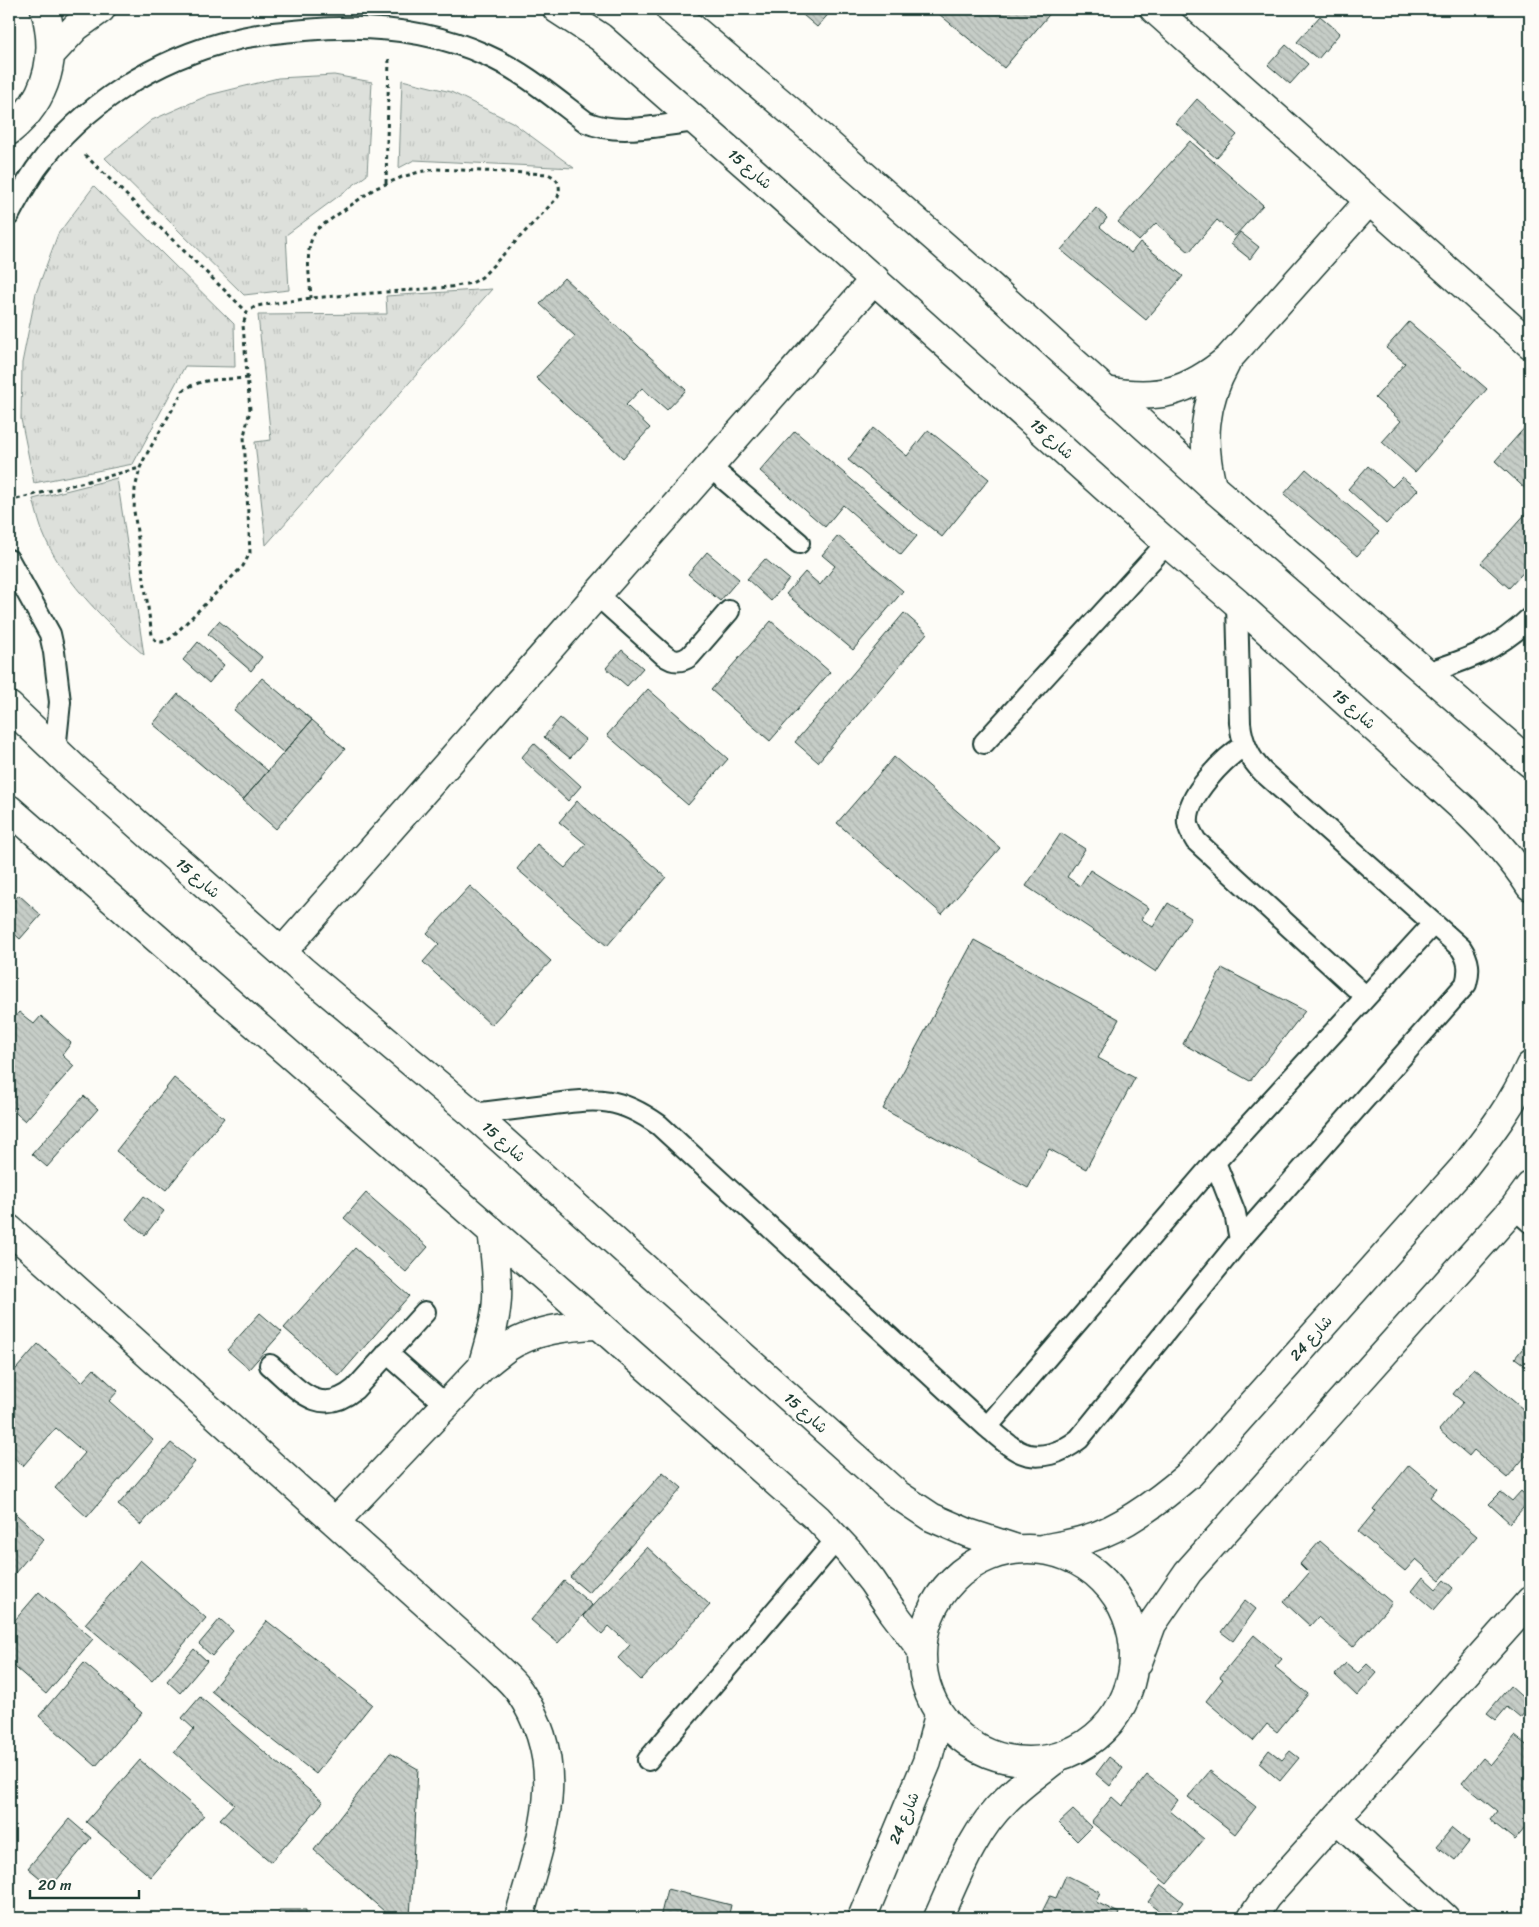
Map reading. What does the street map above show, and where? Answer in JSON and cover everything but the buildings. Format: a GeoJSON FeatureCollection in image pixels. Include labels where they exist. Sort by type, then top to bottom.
{"type":"FeatureCollection","features":[{"type":"Feature","properties":{"kind":"street"},"geometry":{"type":"LineString","coordinates":[[9,131],[26,115],[39,96],[48,76],[51,54],[50,28],[44,9]]}},
{"type":"Feature","properties":{"kind":"street"},"geometry":{"type":"LineString","coordinates":[[51,54],[76,28],[101,9]]}},
{"type":"Feature","properties":{"kind":"street","name":"شارع 15"},"geometry":{"type":"LineString","coordinates":[[558,9],[600,37],[875,279],[1237,603],[1466,811],[1520,869],[1530,886]]}},
{"type":"Feature","properties":{"kind":"street"},"geometry":{"type":"LineString","coordinates":[[670,9],[802,120],[991,287],[1212,487],[1530,763]]}},
{"type":"Feature","properties":{"kind":"street"},"geometry":{"type":"LineString","coordinates":[[1154,9],[1530,344]]}},
{"type":"Feature","properties":{"kind":"street"},"geometry":{"type":"LineString","coordinates":[[1106,391],[1132,396],[1158,395],[1184,388],[1200,380],[1228,359],[1369,201]]}},
{"type":"Feature","properties":{"kind":"street"},"geometry":{"type":"LineString","coordinates":[[282,952],[875,279]]}},
{"type":"Feature","properties":{"kind":"street"},"geometry":{"type":"LineString","coordinates":[[1212,487],[1204,443],[1205,421],[1214,386],[1228,359]]}},
{"type":"Feature","properties":{"kind":"street","name":"شارع 15"},"geometry":{"type":"LineString","coordinates":[[9,706],[55,751],[282,952],[473,1114],[898,1495],[932,1517],[968,1533],[1030,1549],[1063,1554],[1100,1576],[1126,1612],[1132,1632],[1135,1653],[1133,1675]]}},
{"type":"Feature","properties":{"kind":"street"},"geometry":{"type":"LineString","coordinates":[[9,809],[818,1519],[872,1581],[921,1648],[926,1686],[940,1715],[966,1742],[994,1756],[1025,1762],[1056,1759]]}},
{"type":"Feature","properties":{"kind":"street","name":"شارع 24"},"geometry":{"type":"LineString","coordinates":[[921,1648],[926,1624],[936,1601],[951,1581],[970,1565],[992,1555],[1088,1539],[1124,1522],[1159,1500],[1190,1474],[1465,1166],[1504,1116],[1519,1091],[1530,1066]]}},
{"type":"Feature","properties":{"kind":"street"},"geometry":{"type":"LineString","coordinates":[[938,1918],[966,1857],[983,1828],[1005,1801],[1056,1759],[1084,1747],[1107,1728],[1124,1703],[1152,1624],[1188,1572],[1522,1215],[1530,1186]]}},
{"type":"Feature","properties":{"kind":"street"},"geometry":{"type":"LineString","coordinates":[[9,1228],[493,1664],[519,1690],[537,1722],[548,1757],[550,1794],[543,1829],[519,1918]]}},
{"type":"Feature","properties":{"kind":"street"},"geometry":{"type":"LineString","coordinates":[[482,1367],[491,1334],[497,1300],[497,1266],[492,1232]]}},
{"type":"Feature","properties":{"kind":"street"},"geometry":{"type":"LineString","coordinates":[[335,1522],[482,1367],[507,1348],[536,1334],[567,1326],[599,1325]]}},
{"type":"Feature","properties":{"kind":"street"},"geometry":{"type":"LineString","coordinates":[[1252,1918],[1266,1897],[1530,1601]]}},
{"type":"Feature","properties":{"kind":"street","name":"شارع 24"},"geometry":{"type":"LineString","coordinates":[[862,1918],[927,1762],[940,1715]]}},
{"type":"Feature","properties":{"kind":"street"},"geometry":{"type":"LineString","coordinates":[[1337,1819],[1445,1918]]}},
{"type":"Feature","properties":{"kind":"lane"},"geometry":{"type":"LineString","coordinates":[[9,215],[36,169],[65,136],[102,102],[130,82],[160,66],[191,53],[234,40],[278,33],[322,28],[411,32],[449,41],[486,55],[521,74],[586,122],[600,127],[614,130],[696,121]]}},
{"type":"Feature","properties":{"kind":"lane"},"geometry":{"type":"LineString","coordinates":[[710,467],[799,543]]}},
{"type":"Feature","properties":{"kind":"lane"},"geometry":{"type":"LineString","coordinates":[[984,743],[1167,542]]}},
{"type":"Feature","properties":{"kind":"lane"},"geometry":{"type":"LineString","coordinates":[[9,560],[50,634],[60,702],[55,751]]}},
{"type":"Feature","properties":{"kind":"lane"},"geometry":{"type":"LineString","coordinates":[[597,595],[664,655],[677,662],[690,656],[729,611]]}},
{"type":"Feature","properties":{"kind":"lane"},"geometry":{"type":"LineString","coordinates":[[473,1114],[587,1099],[609,1101],[630,1107],[645,1115],[659,1125],[987,1427],[1018,1451],[1030,1455],[1055,1453],[1068,1448],[1080,1439],[1240,1240],[1466,984],[1469,973],[1465,954],[1263,772],[1249,755],[1240,723],[1237,603]]}},
{"type":"Feature","properties":{"kind":"lane"},"geometry":{"type":"LineString","coordinates":[[1426,673],[1468,660],[1493,648],[1530,618]]}},
{"type":"Feature","properties":{"kind":"lane"},"geometry":{"type":"LineString","coordinates":[[1245,745],[1233,752],[1222,763],[1192,804],[1188,823],[1191,833],[1196,841],[1366,997]]}},
{"type":"Feature","properties":{"kind":"lane"},"geometry":{"type":"LineString","coordinates":[[987,1427],[1214,1162],[1433,924]]}},
{"type":"Feature","properties":{"kind":"lane"},"geometry":{"type":"LineString","coordinates":[[1214,1162],[1226,1187],[1235,1213],[1240,1240]]}},
{"type":"Feature","properties":{"kind":"lane"},"geometry":{"type":"LineString","coordinates":[[270,1365],[309,1399],[321,1402],[334,1402],[345,1398],[355,1389],[425,1312]]}},
{"type":"Feature","properties":{"kind":"lane"},"geometry":{"type":"LineString","coordinates":[[387,1353],[446,1405]]}},
{"type":"Feature","properties":{"kind":"lane"},"geometry":{"type":"LineString","coordinates":[[648,1760],[837,1539]]}},
{"type":"Feature","properties":{"kind":"path"},"geometry":{"type":"LineString","coordinates":[[386,183],[389,30]]}},
{"type":"Feature","properties":{"kind":"path"},"geometry":{"type":"LineString","coordinates":[[65,136],[247,312]]}},
{"type":"Feature","properties":{"kind":"path"},"geometry":{"type":"LineString","coordinates":[[248,378],[200,381],[183,391],[140,468],[135,489],[134,511],[154,640],[164,642],[178,630],[249,558],[244,436],[250,410],[248,378],[243,325],[247,312],[256,306],[311,298],[450,287],[472,283],[490,270],[558,197],[559,183],[555,177],[548,174],[436,169],[419,172],[386,183],[363,196],[317,229],[312,236],[309,252],[311,298]]}},
{"type":"Feature","properties":{"kind":"path"},"geometry":{"type":"LineString","coordinates":[[9,501],[140,468]]}},
{"type":"Feature","properties":{"kind":"green space"},"geometry":{"type":"Polygon","coordinates":[[[334,75],[372,82],[367,175],[286,235],[289,290],[244,295],[105,158],[152,120],[209,95],[278,78],[334,75]]]}},
{"type":"Feature","properties":{"kind":"green space"},"geometry":{"type":"Polygon","coordinates":[[[402,80],[451,92],[512,122],[574,168],[414,160],[399,168],[402,80]]]}},
{"type":"Feature","properties":{"kind":"green space"},"geometry":{"type":"Polygon","coordinates":[[[94,186],[234,324],[235,367],[185,366],[133,464],[34,483],[21,419],[22,363],[36,293],[58,234],[94,186]]]}},
{"type":"Feature","properties":{"kind":"green space"},"geometry":{"type":"Polygon","coordinates":[[[492,289],[266,545],[255,442],[271,440],[258,315],[387,314],[386,296],[492,289]]]}},
{"type":"Feature","properties":{"kind":"green space"},"geometry":{"type":"Polygon","coordinates":[[[117,478],[144,655],[116,630],[76,588],[55,557],[44,535],[33,499],[117,478]]]}}]}
